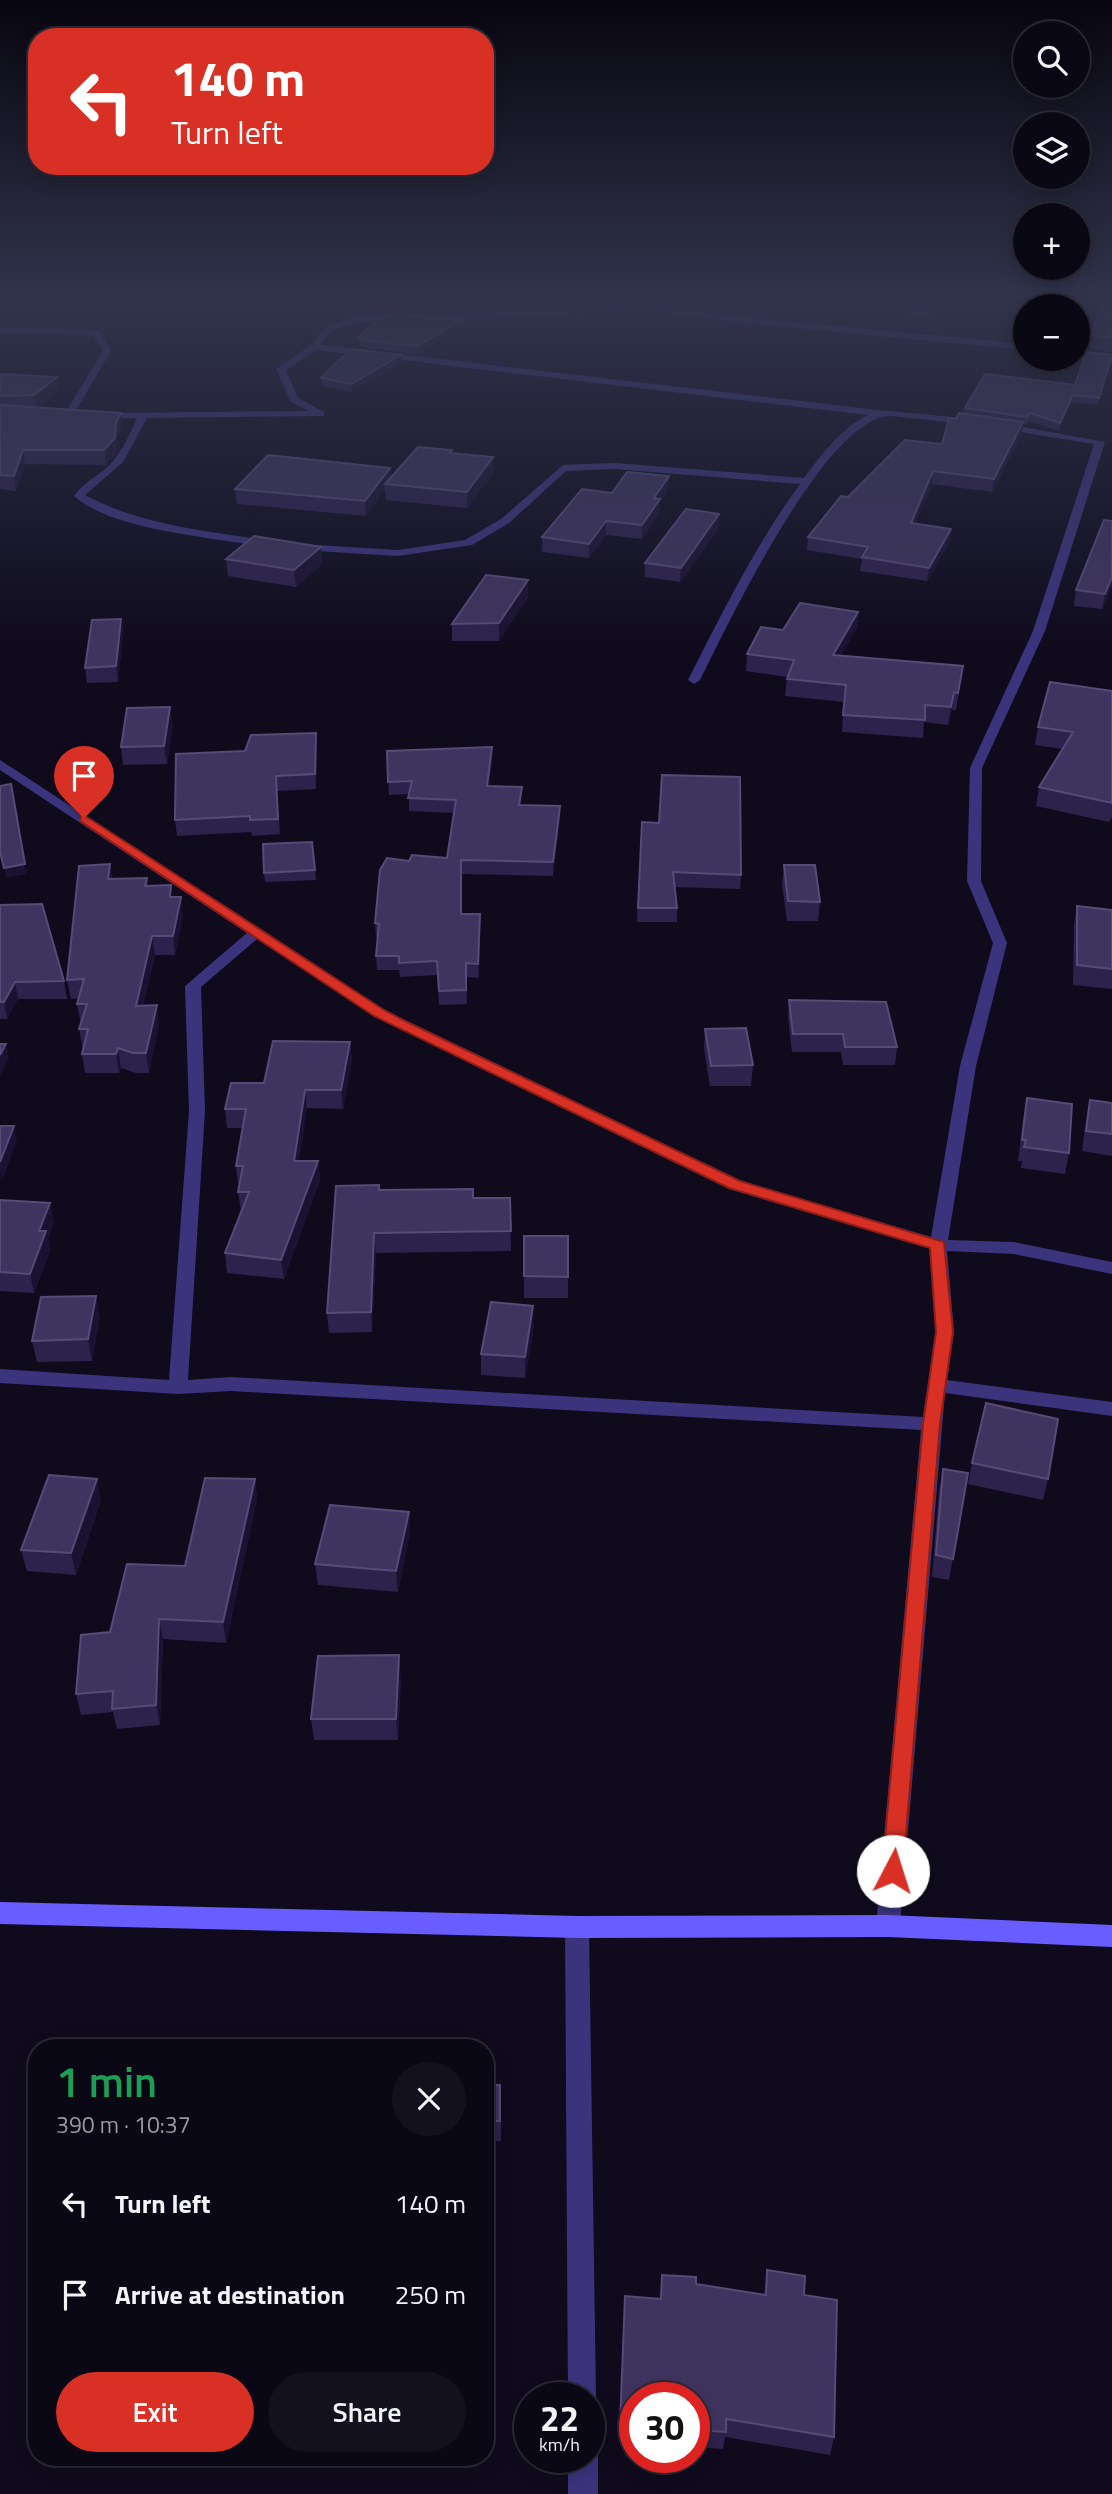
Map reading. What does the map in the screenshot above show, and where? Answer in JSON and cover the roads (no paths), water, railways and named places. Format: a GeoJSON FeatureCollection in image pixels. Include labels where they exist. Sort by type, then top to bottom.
{"type":"FeatureCollection","features":[{"type":"Feature","properties":{"kind":"street"},"geometry":{"type":"LineString","coordinates":[[142,418],[120,460],[82,489],[79,496],[96,507],[134,520],[286,546],[398,553],[468,543],[505,521],[563,468],[615,466],[807,481]]}},
{"type":"Feature","properties":{"kind":"street"},"geometry":{"type":"LineString","coordinates":[[694,680],[735,597],[807,481],[844,433],[869,418]]}},
{"type":"Feature","properties":{"kind":"street"},"geometry":{"type":"LineString","coordinates":[[888,1926],[932,1424],[945,1332],[938,1245],[968,1066],[1000,943],[974,881],[976,768],[1039,631],[1104,438],[955,418]]}},
{"type":"Feature","properties":{"kind":"street"},"geometry":{"type":"LineString","coordinates":[[0,764],[379,1013],[735,1185],[938,1245],[1014,1248],[1112,1268]]}},
{"type":"Feature","properties":{"kind":"street"},"geometry":{"type":"LineString","coordinates":[[178,1387],[197,1111],[193,986],[257,932]]}},
{"type":"Feature","properties":{"kind":"street"},"geometry":{"type":"LineString","coordinates":[[0,1376],[178,1387],[231,1384],[932,1424]]}},
{"type":"Feature","properties":{"kind":"street"},"geometry":{"type":"LineString","coordinates":[[937,1385],[1112,1409]]}},
{"type":"Feature","properties":{"kind":"street"},"geometry":{"type":"LineString","coordinates":[[0,1913],[577,1927],[888,1926],[1112,1936]]}},
{"type":"Feature","properties":{"kind":"street"},"geometry":{"type":"LineString","coordinates":[[577,1927],[582,2382]]}},
{"type":"Feature","properties":{"kind":"street"},"geometry":{"type":"LineString","coordinates":[[583,2473],[583,2494]]}}]}
